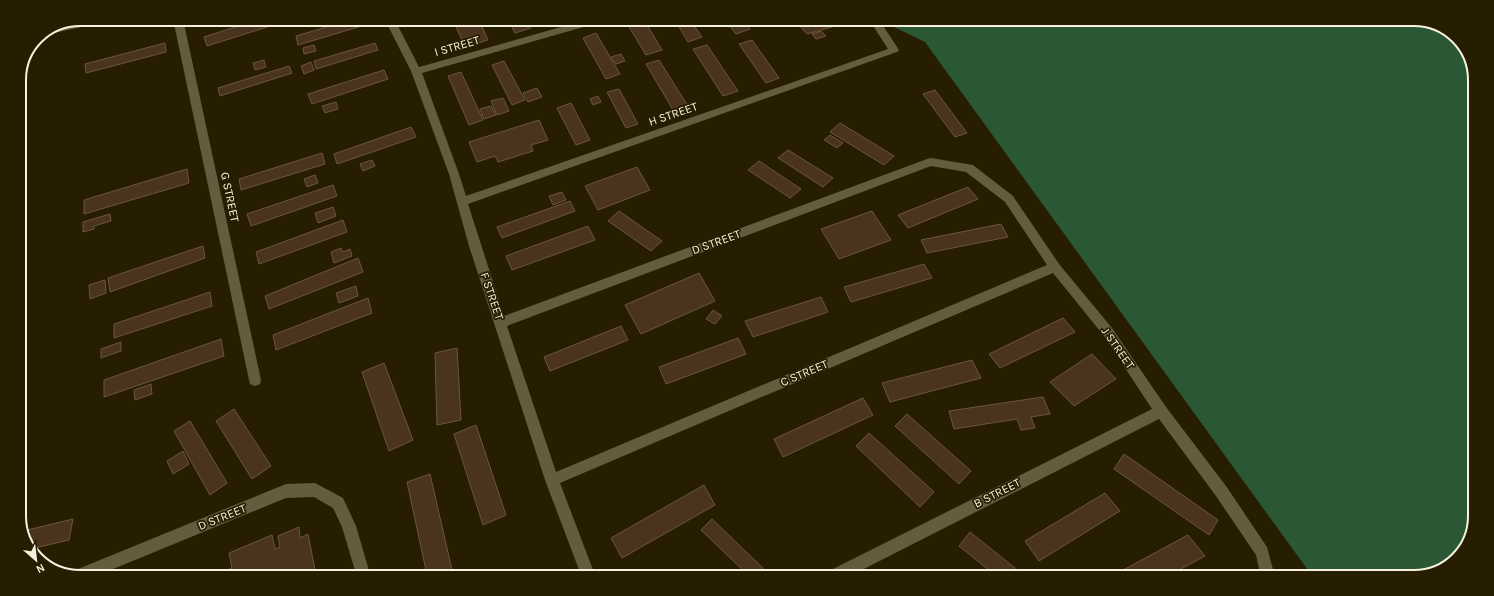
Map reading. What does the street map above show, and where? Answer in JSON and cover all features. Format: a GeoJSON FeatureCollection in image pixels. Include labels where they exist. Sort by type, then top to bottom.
{"type":"FeatureCollection","features":[{"type":"Feature","properties":{"kind":"street","name":"G STREET"},"geometry":{"type":"LineString","coordinates":[[179,26],[255,380]]}},
{"type":"Feature","properties":{"kind":"street","name":"F STREET"},"geometry":{"type":"LineString","coordinates":[[393,26],[416,71],[454,174],[461,202],[552,480],[586,570]]}},
{"type":"Feature","properties":{"kind":"street","name":"I STREET"},"geometry":{"type":"LineString","coordinates":[[416,71],[577,26]]}},
{"type":"Feature","properties":{"kind":"street","name":"H STREET"},"geometry":{"type":"LineString","coordinates":[[461,202],[894,50],[878,26]]}},
{"type":"Feature","properties":{"kind":"street","name":"J STREET"},"geometry":{"type":"LineString","coordinates":[[931,162],[969,168],[1009,199],[1055,267],[1108,332],[1161,412],[1221,491],[1262,552],[1266,570]]}},
{"type":"Feature","properties":{"kind":"street","name":"D STREET"},"geometry":{"type":"LineString","coordinates":[[501,323],[931,162]]}},
{"type":"Feature","properties":{"kind":"street","name":"C STREET"},"geometry":{"type":"LineString","coordinates":[[552,480],[1055,267]]}},
{"type":"Feature","properties":{"kind":"street","name":"B STREET"},"geometry":{"type":"LineString","coordinates":[[846,570],[1161,412]]}},
{"type":"Feature","properties":{"kind":"street","name":"D STREET"},"geometry":{"type":"LineString","coordinates":[[92,570],[286,491],[315,490],[338,502],[349,526],[362,570]]}},
{"type":"Feature","properties":{"kind":"green space"},"geometry":{"type":"Polygon","coordinates":[[[893,26],[1421,26],[1441,33],[1447,37],[1461,53],[1468,77],[1468,516],[1465,533],[1459,546],[1452,554],[1438,564],[1421,570],[1308,570],[925,42],[893,26]]]}},
{"type":"Feature","properties":{"kind":"building"},"geometry":{"type":"Polygon","coordinates":[[[238,26],[270,26],[207,46],[204,37],[238,26]]]}},
{"type":"Feature","properties":{"kind":"building"},"geometry":{"type":"Polygon","coordinates":[[[330,26],[362,26],[298,45],[296,36],[330,26]]]}},
{"type":"Feature","properties":{"kind":"building"},"geometry":{"type":"Polygon","coordinates":[[[456,26],[482,26],[488,40],[465,47],[456,26]]]}},
{"type":"Feature","properties":{"kind":"building"},"geometry":{"type":"Polygon","coordinates":[[[511,26],[530,26],[531,28],[515,33],[511,26]]]}},
{"type":"Feature","properties":{"kind":"building"},"geometry":{"type":"Polygon","coordinates":[[[629,26],[648,26],[662,50],[646,55],[629,26]]]}},
{"type":"Feature","properties":{"kind":"building"},"geometry":{"type":"Polygon","coordinates":[[[679,26],[694,26],[702,37],[688,42],[679,26]]]}},
{"type":"Feature","properties":{"kind":"building"},"geometry":{"type":"Polygon","coordinates":[[[730,26],[747,26],[750,29],[736,34],[730,26]]]}},
{"type":"Feature","properties":{"kind":"building"},"geometry":{"type":"Polygon","coordinates":[[[800,26],[835,26],[807,34],[800,26]]]}},
{"type":"Feature","properties":{"kind":"building"},"geometry":{"type":"Polygon","coordinates":[[[821,31],[826,36],[816,39],[812,34],[821,31]]]}},
{"type":"Feature","properties":{"kind":"building"},"geometry":{"type":"Polygon","coordinates":[[[596,33],[620,74],[606,79],[583,38],[596,33]]]}},
{"type":"Feature","properties":{"kind":"building"},"geometry":{"type":"Polygon","coordinates":[[[752,40],[779,78],[766,83],[739,44],[752,40]]]}},
{"type":"Feature","properties":{"kind":"building"},"geometry":{"type":"Polygon","coordinates":[[[165,43],[166,52],[86,73],[85,64],[165,43]]]}},
{"type":"Feature","properties":{"kind":"building"},"geometry":{"type":"Polygon","coordinates":[[[375,43],[378,50],[316,69],[314,61],[375,43]]]}},
{"type":"Feature","properties":{"kind":"building"},"geometry":{"type":"Polygon","coordinates":[[[314,45],[316,51],[304,54],[303,48],[314,45]]]}},
{"type":"Feature","properties":{"kind":"building"},"geometry":{"type":"Polygon","coordinates":[[[707,45],[738,91],[723,96],[693,49],[707,45]]]}},
{"type":"Feature","properties":{"kind":"building"},"geometry":{"type":"Polygon","coordinates":[[[621,54],[625,61],[616,64],[611,57],[621,54]]]}},
{"type":"Feature","properties":{"kind":"building"},"geometry":{"type":"Polygon","coordinates":[[[264,60],[266,67],[255,70],[253,63],[264,60]]]}},
{"type":"Feature","properties":{"kind":"building"},"geometry":{"type":"Polygon","coordinates":[[[659,60],[691,111],[676,115],[646,64],[659,60]]]}},
{"type":"Feature","properties":{"kind":"building"},"geometry":{"type":"Polygon","coordinates":[[[504,61],[525,100],[512,105],[492,65],[504,61]]]}},
{"type":"Feature","properties":{"kind":"building"},"geometry":{"type":"Polygon","coordinates":[[[311,62],[314,70],[304,74],[301,66],[311,62]]]}},
{"type":"Feature","properties":{"kind":"building"},"geometry":{"type":"Polygon","coordinates":[[[289,66],[292,73],[220,96],[218,88],[289,66]]]}},
{"type":"Feature","properties":{"kind":"building"},"geometry":{"type":"Polygon","coordinates":[[[384,70],[388,79],[312,104],[308,94],[384,70]]]}},
{"type":"Feature","properties":{"kind":"building"},"geometry":{"type":"Polygon","coordinates":[[[461,72],[483,120],[469,125],[448,76],[461,72]]]}},
{"type":"Feature","properties":{"kind":"building"},"geometry":{"type":"Polygon","coordinates":[[[537,88],[542,97],[528,102],[523,93],[537,88]]]}},
{"type":"Feature","properties":{"kind":"building"},"geometry":{"type":"Polygon","coordinates":[[[619,89],[638,124],[626,128],[607,92],[619,89]]]}},
{"type":"Feature","properties":{"kind":"building"},"geometry":{"type":"Polygon","coordinates":[[[935,90],[967,133],[955,137],[923,94],[935,90]]]}},
{"type":"Feature","properties":{"kind":"building"},"geometry":{"type":"Polygon","coordinates":[[[598,96],[601,102],[593,105],[590,99],[598,96]]]}},
{"type":"Feature","properties":{"kind":"building"},"geometry":{"type":"Polygon","coordinates":[[[503,98],[509,111],[497,115],[491,101],[503,98]]]}},
{"type":"Feature","properties":{"kind":"building"},"geometry":{"type":"Polygon","coordinates":[[[336,102],[338,109],[325,113],[322,106],[336,102]]]}},
{"type":"Feature","properties":{"kind":"building"},"geometry":{"type":"Polygon","coordinates":[[[571,103],[590,140],[576,145],[557,108],[571,103]]]}},
{"type":"Feature","properties":{"kind":"building"},"geometry":{"type":"Polygon","coordinates":[[[491,106],[496,115],[484,119],[480,109],[491,106]]]}},
{"type":"Feature","properties":{"kind":"building"},"geometry":{"type":"Polygon","coordinates":[[[539,120],[548,140],[531,145],[533,151],[498,162],[495,156],[477,162],[469,142],[539,120]]]}},
{"type":"Feature","properties":{"kind":"building"},"geometry":{"type":"Polygon","coordinates":[[[840,123],[894,156],[884,165],[830,132],[840,123]]]}},
{"type":"Feature","properties":{"kind":"building"},"geometry":{"type":"Polygon","coordinates":[[[411,127],[416,137],[337,164],[334,154],[411,127]]]}},
{"type":"Feature","properties":{"kind":"building"},"geometry":{"type":"Polygon","coordinates":[[[830,135],[843,143],[837,148],[824,140],[830,135]]]}},
{"type":"Feature","properties":{"kind":"building"},"geometry":{"type":"Polygon","coordinates":[[[788,150],[833,178],[823,187],[778,158],[788,150]]]}},
{"type":"Feature","properties":{"kind":"building"},"geometry":{"type":"Polygon","coordinates":[[[322,153],[325,164],[241,190],[239,179],[322,153]]]}},
{"type":"Feature","properties":{"kind":"building"},"geometry":{"type":"Polygon","coordinates":[[[372,160],[375,166],[363,171],[360,164],[372,160]]]}},
{"type":"Feature","properties":{"kind":"building"},"geometry":{"type":"Polygon","coordinates":[[[759,161],[801,189],[790,198],[748,170],[759,161]]]}},
{"type":"Feature","properties":{"kind":"building"},"geometry":{"type":"Polygon","coordinates":[[[637,167],[650,190],[598,210],[585,186],[637,167]]]}},
{"type":"Feature","properties":{"kind":"building"},"geometry":{"type":"Polygon","coordinates":[[[187,169],[189,183],[84,214],[84,200],[187,169]]]}},
{"type":"Feature","properties":{"kind":"building"},"geometry":{"type":"Polygon","coordinates":[[[315,175],[318,183],[307,187],[304,179],[315,175]]]}},
{"type":"Feature","properties":{"kind":"building"},"geometry":{"type":"Polygon","coordinates":[[[333,185],[337,196],[251,226],[247,214],[333,185]]]}},
{"type":"Feature","properties":{"kind":"building"},"geometry":{"type":"Polygon","coordinates":[[[968,187],[978,199],[908,228],[898,215],[968,187]]]}},
{"type":"Feature","properties":{"kind":"building"},"geometry":{"type":"Polygon","coordinates":[[[562,192],[566,200],[553,205],[549,196],[562,192]]]}},
{"type":"Feature","properties":{"kind":"building"},"geometry":{"type":"Polygon","coordinates":[[[570,201],[575,211],[502,238],[497,227],[570,201]]]}},
{"type":"Feature","properties":{"kind":"building"},"geometry":{"type":"Polygon","coordinates":[[[333,207],[336,216],[318,223],[315,213],[333,207]]]}},
{"type":"Feature","properties":{"kind":"building"},"geometry":{"type":"Polygon","coordinates":[[[619,211],[662,241],[651,251],[608,221],[619,211]]]}},
{"type":"Feature","properties":{"kind":"building"},"geometry":{"type":"Polygon","coordinates":[[[872,211],[891,240],[839,259],[821,229],[872,211]]]}},
{"type":"Feature","properties":{"kind":"building"},"geometry":{"type":"Polygon","coordinates":[[[110,214],[111,221],[94,226],[94,229],[83,232],[83,222],[110,214]]]}},
{"type":"Feature","properties":{"kind":"building"},"geometry":{"type":"Polygon","coordinates":[[[343,220],[347,232],[259,264],[256,252],[343,220]]]}},
{"type":"Feature","properties":{"kind":"building"},"geometry":{"type":"Polygon","coordinates":[[[1001,224],[1008,237],[927,253],[921,240],[1001,224]]]}},
{"type":"Feature","properties":{"kind":"building"},"geometry":{"type":"Polygon","coordinates":[[[588,226],[595,240],[512,270],[506,256],[588,226]]]}},
{"type":"Feature","properties":{"kind":"building"},"geometry":{"type":"Polygon","coordinates":[[[203,246],[205,258],[110,292],[108,278],[203,246]]]}},
{"type":"Feature","properties":{"kind":"building"},"geometry":{"type":"Polygon","coordinates":[[[341,248],[343,252],[350,249],[352,256],[334,263],[331,252],[341,248]]]}},
{"type":"Feature","properties":{"kind":"building"},"geometry":{"type":"Polygon","coordinates":[[[358,258],[363,272],[269,309],[265,296],[358,258]]]}},
{"type":"Feature","properties":{"kind":"building"},"geometry":{"type":"Polygon","coordinates":[[[924,264],[932,278],[851,302],[844,287],[924,264]]]}},
{"type":"Feature","properties":{"kind":"building"},"geometry":{"type":"Polygon","coordinates":[[[699,273],[715,301],[641,334],[625,305],[699,273]]]}},
{"type":"Feature","properties":{"kind":"building"},"geometry":{"type":"Polygon","coordinates":[[[105,280],[106,293],[90,299],[89,285],[105,280]]]}},
{"type":"Feature","properties":{"kind":"building"},"geometry":{"type":"Polygon","coordinates":[[[356,286],[358,296],[339,303],[336,293],[356,286]]]}},
{"type":"Feature","properties":{"kind":"building"},"geometry":{"type":"Polygon","coordinates":[[[210,292],[212,306],[114,338],[114,324],[210,292]]]}},
{"type":"Feature","properties":{"kind":"building"},"geometry":{"type":"Polygon","coordinates":[[[821,297],[828,312],[753,337],[745,321],[821,297]]]}},
{"type":"Feature","properties":{"kind":"building"},"geometry":{"type":"Polygon","coordinates":[[[368,298],[372,313],[276,350],[273,335],[368,298]]]}},
{"type":"Feature","properties":{"kind":"building"},"geometry":{"type":"Polygon","coordinates":[[[713,310],[722,316],[715,324],[706,319],[713,310]]]}},
{"type":"Feature","properties":{"kind":"building"},"geometry":{"type":"Polygon","coordinates":[[[1063,318],[1075,332],[1000,368],[989,354],[1063,318]]]}},
{"type":"Feature","properties":{"kind":"building"},"geometry":{"type":"Polygon","coordinates":[[[621,326],[628,340],[550,371],[544,357],[621,326]]]}},
{"type":"Feature","properties":{"kind":"building"},"geometry":{"type":"Polygon","coordinates":[[[738,338],[746,354],[666,384],[659,367],[738,338]]]}},
{"type":"Feature","properties":{"kind":"building"},"geometry":{"type":"Polygon","coordinates":[[[221,339],[224,356],[104,397],[104,380],[221,339]]]}},
{"type":"Feature","properties":{"kind":"building"},"geometry":{"type":"Polygon","coordinates":[[[121,342],[121,351],[101,358],[101,349],[121,342]]]}},
{"type":"Feature","properties":{"kind":"building"},"geometry":{"type":"Polygon","coordinates":[[[457,348],[461,420],[437,425],[435,353],[457,348]]]}},
{"type":"Feature","properties":{"kind":"building"},"geometry":{"type":"Polygon","coordinates":[[[1092,354],[1116,379],[1074,406],[1050,382],[1092,354]]]}},
{"type":"Feature","properties":{"kind":"building"},"geometry":{"type":"Polygon","coordinates":[[[972,360],[981,378],[890,402],[882,383],[972,360]]]}},
{"type":"Feature","properties":{"kind":"building"},"geometry":{"type":"Polygon","coordinates":[[[384,363],[413,440],[389,451],[362,372],[384,363]]]}},
{"type":"Feature","properties":{"kind":"building"},"geometry":{"type":"Polygon","coordinates":[[[151,384],[152,394],[135,400],[134,390],[151,384]]]}},
{"type":"Feature","properties":{"kind":"building"},"geometry":{"type":"Polygon","coordinates":[[[1043,397],[1050,414],[1031,417],[1035,428],[1021,430],[1017,419],[954,429],[949,411],[1043,397]]]}},
{"type":"Feature","properties":{"kind":"building"},"geometry":{"type":"Polygon","coordinates":[[[863,398],[873,415],[783,457],[774,439],[863,398]]]}},
{"type":"Feature","properties":{"kind":"building"},"geometry":{"type":"Polygon","coordinates":[[[234,409],[271,466],[252,479],[216,421],[234,409]]]}},
{"type":"Feature","properties":{"kind":"building"},"geometry":{"type":"Polygon","coordinates":[[[907,414],[971,471],[959,484],[895,426],[907,414]]]}},
{"type":"Feature","properties":{"kind":"building"},"geometry":{"type":"Polygon","coordinates":[[[190,421],[227,483],[210,495],[174,431],[190,421]]]}},
{"type":"Feature","properties":{"kind":"building"},"geometry":{"type":"Polygon","coordinates":[[[476,425],[506,515],[483,525],[454,434],[476,425]]]}},
{"type":"Feature","properties":{"kind":"building"},"geometry":{"type":"Polygon","coordinates":[[[869,433],[934,492],[920,507],[856,446],[869,433]]]}},
{"type":"Feature","properties":{"kind":"building"},"geometry":{"type":"Polygon","coordinates":[[[183,451],[189,464],[173,474],[167,461],[183,451]]]}},
{"type":"Feature","properties":{"kind":"building"},"geometry":{"type":"Polygon","coordinates":[[[1124,454],[1218,520],[1209,535],[1114,469],[1124,454]]]}},
{"type":"Feature","properties":{"kind":"building"},"geometry":{"type":"Polygon","coordinates":[[[430,474],[452,570],[426,570],[407,482],[430,474]]]}},
{"type":"Feature","properties":{"kind":"building"},"geometry":{"type":"Polygon","coordinates":[[[704,485],[715,505],[622,558],[611,538],[704,485]]]}},
{"type":"Feature","properties":{"kind":"building"},"geometry":{"type":"Polygon","coordinates":[[[1105,493],[1120,511],[1039,561],[1025,541],[1105,493]]]}},
{"type":"Feature","properties":{"kind":"building"},"geometry":{"type":"Polygon","coordinates":[[[73,519],[69,540],[56,543],[56,540],[32,540],[28,530],[73,519]]]}},
{"type":"Feature","properties":{"kind":"building"},"geometry":{"type":"Polygon","coordinates":[[[712,519],[765,570],[743,570],[701,530],[712,519]]]}},
{"type":"Feature","properties":{"kind":"building"},"geometry":{"type":"Polygon","coordinates":[[[299,527],[300,538],[308,534],[315,570],[227,570],[232,568],[229,553],[272,535],[275,549],[280,547],[278,536],[299,527]]]}},
{"type":"Feature","properties":{"kind":"building"},"geometry":{"type":"Polygon","coordinates":[[[970,532],[1018,570],[989,570],[959,546],[970,532]]]}},
{"type":"Feature","properties":{"kind":"building"},"geometry":{"type":"Polygon","coordinates":[[[1188,535],[1205,556],[1179,570],[1123,570],[1188,535]]]}}]}
